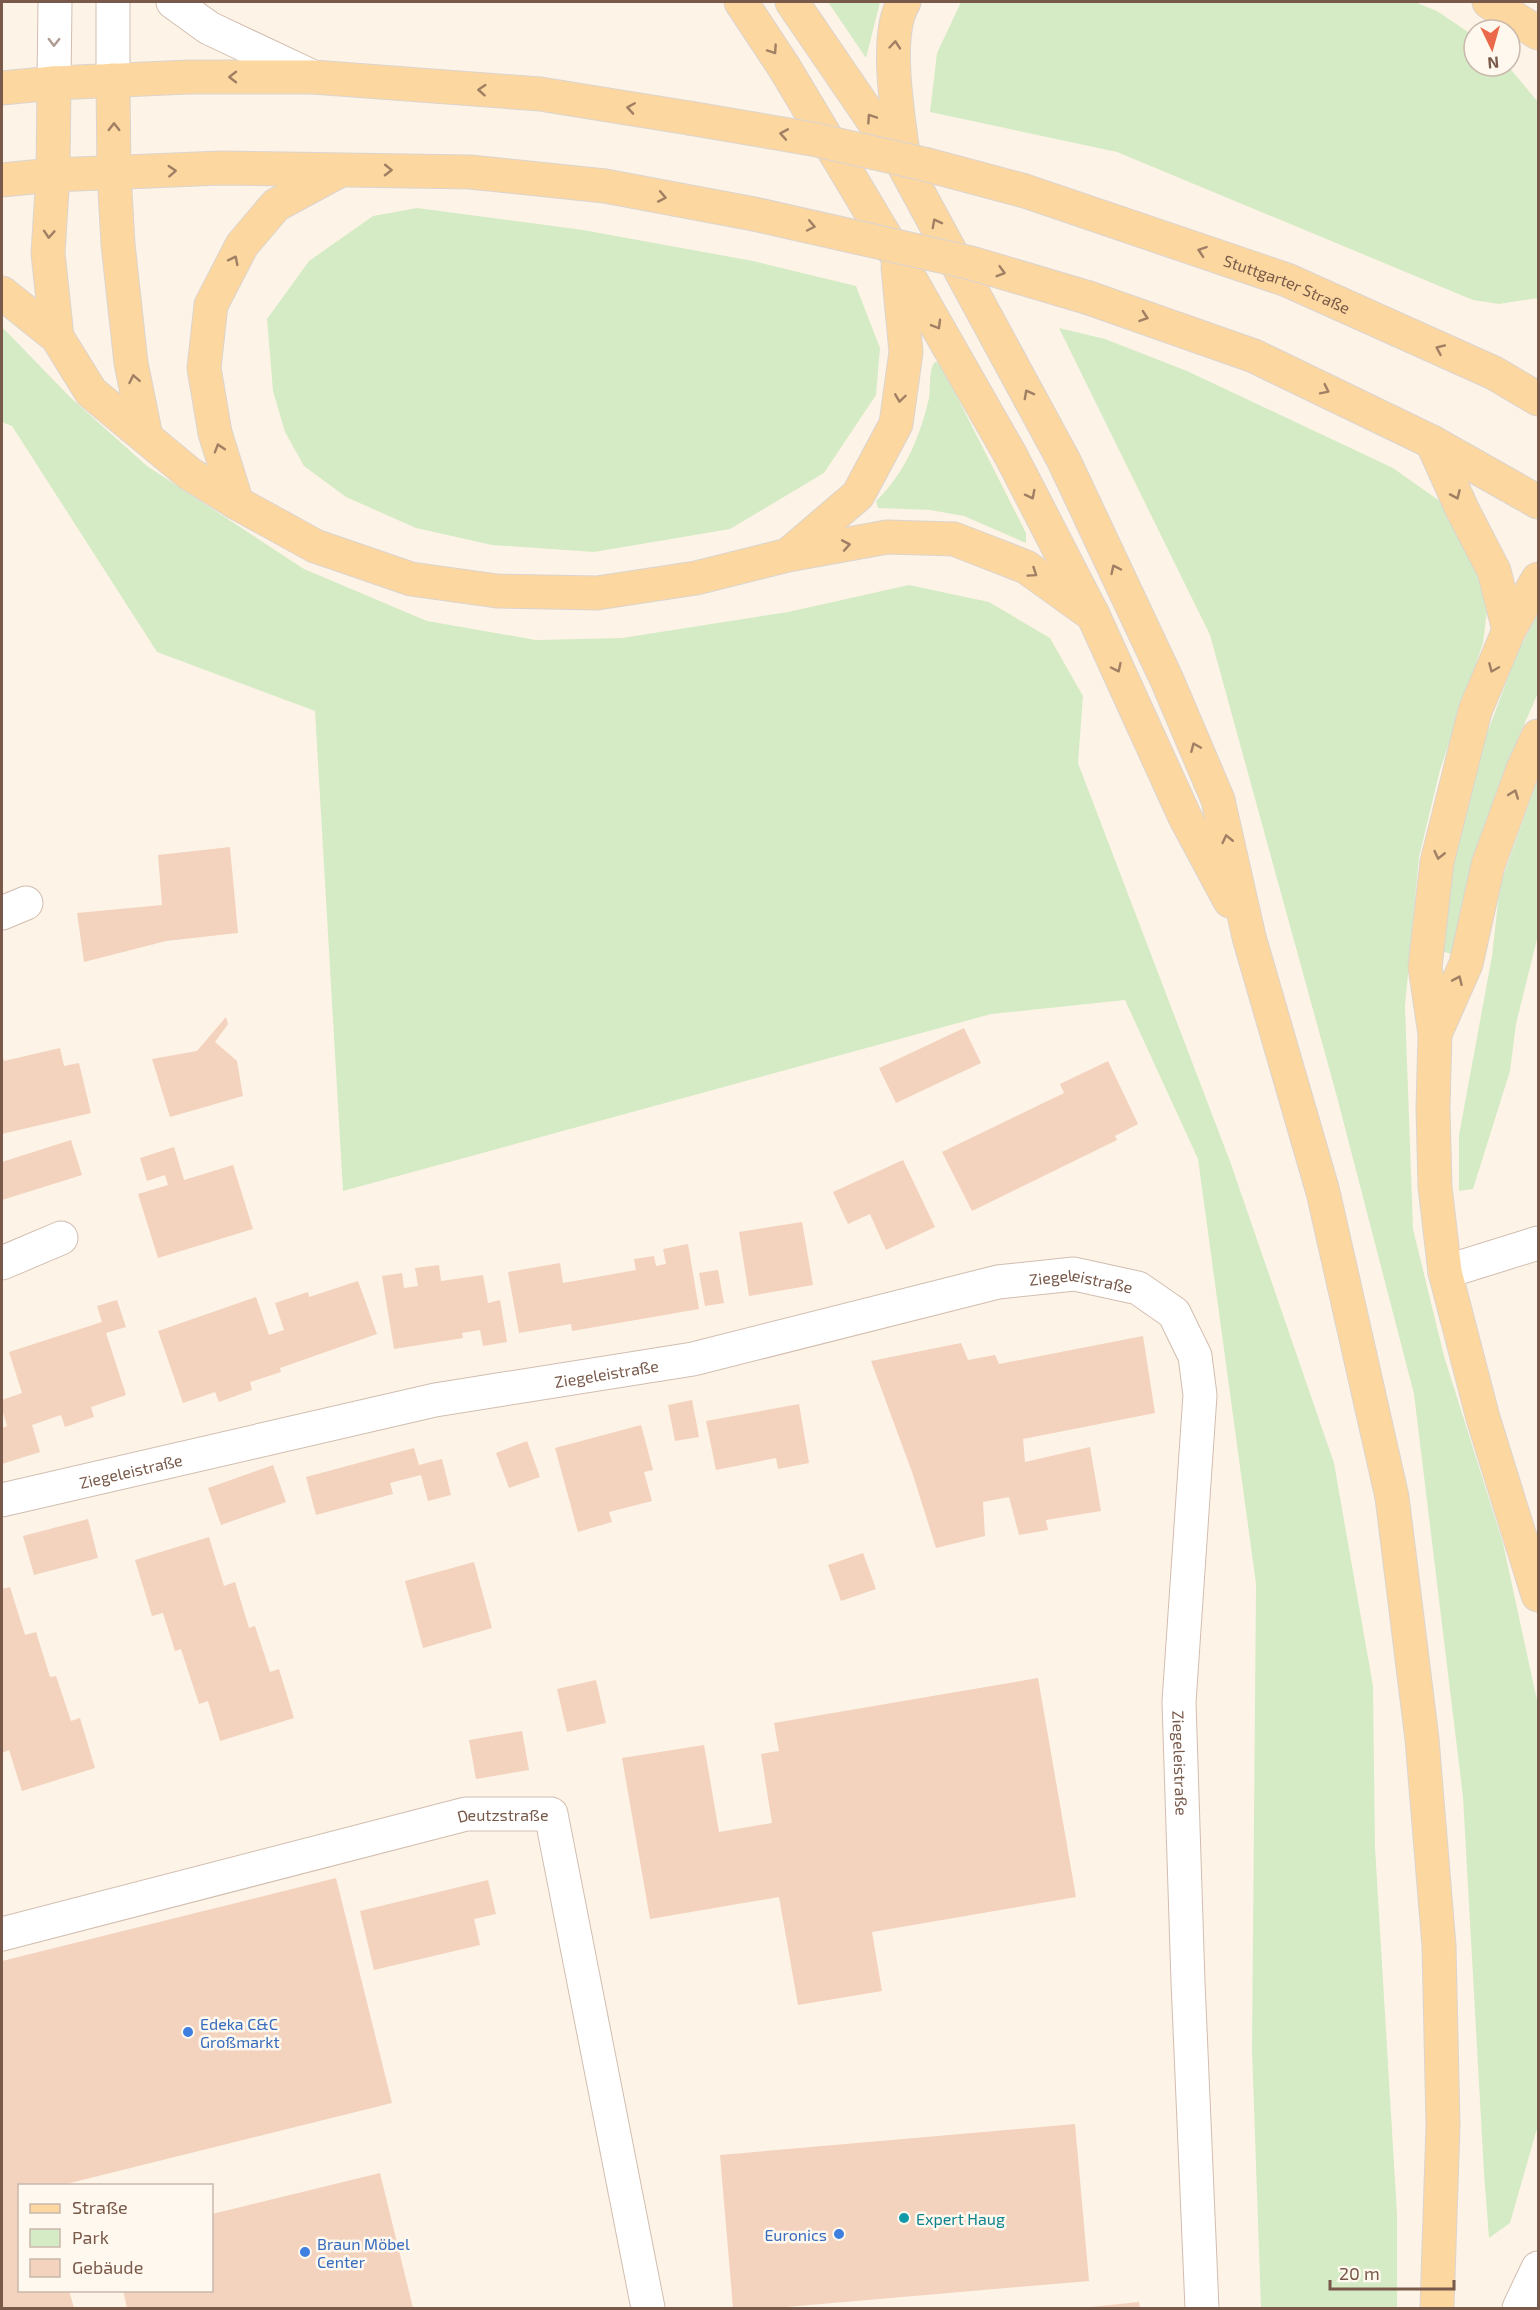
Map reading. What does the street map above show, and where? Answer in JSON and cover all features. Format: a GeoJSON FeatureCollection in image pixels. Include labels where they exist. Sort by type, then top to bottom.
{"type":"FeatureCollection","features":[{"type":"Feature","properties":{"kind":"main road"},"geometry":{"type":"LineString","coordinates":[[741,2],[784,67],[897,256],[1011,456],[1092,615],[1185,817],[1249,937]]}},
{"type":"Feature","properties":{"kind":"main road"},"geometry":{"type":"LineString","coordinates":[[792,2],[904,166],[1064,461],[1167,680],[1218,800],[1249,937],[1323,1192],[1392,1497],[1422,1739],[1439,1947],[1443,2126],[1437,2308]]}},
{"type":"Feature","properties":{"kind":"main road"},"geometry":{"type":"LineString","coordinates":[[904,2],[898,11],[892,71],[904,166]]}},
{"type":"Feature","properties":{"kind":"main road"},"geometry":{"type":"LineString","coordinates":[[1489,2],[1539,33]]}},
{"type":"Feature","properties":{"kind":"main road","name":"Stuttgarter Straße"},"geometry":{"type":"LineString","coordinates":[[2,88],[54,83],[189,77],[313,77],[540,94],[812,139],[924,164],[1024,191],[1287,280],[1494,373],[1539,399]]}},
{"type":"Feature","properties":{"kind":"main road"},"geometry":{"type":"LineString","coordinates":[[113,80],[114,174],[118,244],[131,363],[146,437]]}},
{"type":"Feature","properties":{"kind":"main road"},"geometry":{"type":"LineString","coordinates":[[54,83],[53,175],[48,253],[57,337]]}},
{"type":"Feature","properties":{"kind":"main road"},"geometry":{"type":"LineString","coordinates":[[2,180],[53,175],[221,168],[470,172],[605,186],[754,214],[971,263],[1089,298],[1254,356],[1432,442],[1539,502]]}},
{"type":"Feature","properties":{"kind":"main road"},"geometry":{"type":"LineString","coordinates":[[237,503],[215,433],[204,368],[211,305],[242,245],[276,205],[342,169]]}},
{"type":"Feature","properties":{"kind":"main road"},"geometry":{"type":"LineString","coordinates":[[788,555],[858,495],[896,424],[906,352],[897,256]]}},
{"type":"Feature","properties":{"kind":"main road"},"geometry":{"type":"LineString","coordinates":[[2,293],[57,337],[91,392],[190,474],[315,546],[411,579],[497,591],[597,593],[696,578],[788,555],[887,537],[954,539],[1026,567],[1092,615]]}},
{"type":"Feature","properties":{"kind":"main road"},"geometry":{"type":"LineString","coordinates":[[1494,373],[1539,370]]}},
{"type":"Feature","properties":{"kind":"main road"},"geometry":{"type":"LineString","coordinates":[[1432,442],[1462,509],[1494,571],[1509,630]]}},
{"type":"Feature","properties":{"kind":"main road"},"geometry":{"type":"LineString","coordinates":[[1539,579],[1509,630],[1475,711],[1437,862],[1425,967],[1435,1034],[1434,1187],[1445,1272],[1483,1418],[1539,1595]]}},
{"type":"Feature","properties":{"kind":"main road"},"geometry":{"type":"LineString","coordinates":[[1435,1034],[1466,964],[1488,865],[1523,769],[1539,736]]}},
{"type":"Feature","properties":{"kind":"street"},"geometry":{"type":"LineString","coordinates":[[54,83],[55,2]]}},
{"type":"Feature","properties":{"kind":"street"},"geometry":{"type":"LineString","coordinates":[[113,2],[113,80]]}},
{"type":"Feature","properties":{"kind":"street"},"geometry":{"type":"LineString","coordinates":[[173,2],[209,28],[313,77]]}},
{"type":"Feature","properties":{"kind":"street"},"geometry":{"type":"LineString","coordinates":[[2,1263],[61,1238]]}},
{"type":"Feature","properties":{"kind":"street"},"geometry":{"type":"LineString","coordinates":[[1445,1272],[1539,1243]]}},
{"type":"Feature","properties":{"kind":"street","name":"Ziegeleistraße"},"geometry":{"type":"LineString","coordinates":[[2,1500],[435,1400],[693,1359],[998,1281],[1074,1274],[1138,1288],[1174,1313],[1195,1356],[1200,1395],[1179,1702],[1188,1982],[1203,2308]]}},
{"type":"Feature","properties":{"kind":"street","name":"Deutzstraße"},"geometry":{"type":"LineString","coordinates":[[2,1934],[466,1814],[551,1814],[648,2308]]}},
{"type":"Feature","properties":{"kind":"street"},"geometry":{"type":"LineString","coordinates":[[1519,2308],[1539,2268]]}},
{"type":"Feature","properties":{"kind":"green space"},"geometry":{"type":"Polygon","coordinates":[[[828,2],[880,2],[866,58],[828,2]]]}},
{"type":"Feature","properties":{"kind":"green space"},"geometry":{"type":"Polygon","coordinates":[[[961,2],[1415,2],[1437,11],[1462,28],[1462,78],[1518,78],[1538,102],[1538,298],[1499,304],[1473,300],[1117,152],[930,112],[937,53],[961,2]]]}},
{"type":"Feature","properties":{"kind":"green space"},"geometry":{"type":"Polygon","coordinates":[[[417,208],[583,230],[753,261],[856,286],[880,348],[876,395],[824,473],[730,529],[594,552],[492,545],[416,528],[346,497],[304,466],[285,432],[273,391],[267,319],[309,261],[373,216],[417,208]]]}},
{"type":"Feature","properties":{"kind":"green space"},"geometry":{"type":"Polygon","coordinates":[[[2,327],[71,398],[147,466],[304,569],[427,621],[536,640],[622,638],[788,612],[909,585],[989,602],[1050,638],[1083,696],[1078,763],[1231,1164],[1334,1463],[1373,1686],[1375,1847],[1397,2214],[1397,2308],[1261,2308],[1252,2050],[1256,1584],[1198,1159],[1125,1000],[991,1014],[343,1191],[315,711],[157,652],[12,426],[2,422],[2,327]]]}},
{"type":"Feature","properties":{"kind":"green space"},"geometry":{"type":"Polygon","coordinates":[[[1059,328],[1105,339],[1187,371],[1393,468],[1441,502],[1490,587],[1483,643],[1440,770],[1419,857],[1405,1006],[1413,1229],[1444,1356],[1503,1543],[1538,1705],[1538,2125],[1510,2223],[1489,2238],[1463,1797],[1414,1394],[1337,1097],[1210,635],[1059,328]]]}},
{"type":"Feature","properties":{"kind":"green space"},"geometry":{"type":"Polygon","coordinates":[[[935,362],[940,363],[1026,533],[1026,543],[964,516],[930,510],[878,508],[876,501],[895,479],[916,440],[929,398],[931,374],[935,362]]]}},
{"type":"Feature","properties":{"kind":"green space"},"geometry":{"type":"Polygon","coordinates":[[[1538,613],[1538,693],[1508,761],[1474,860],[1452,954],[1444,952],[1442,919],[1451,858],[1473,771],[1516,656],[1538,613]]]}},
{"type":"Feature","properties":{"kind":"green space"},"geometry":{"type":"Polygon","coordinates":[[[1538,778],[1538,935],[1516,1024],[1510,1071],[1473,1189],[1459,1191],[1459,1135],[1492,956],[1500,885],[1538,778]]]}},
{"type":"Feature","properties":{"kind":"building"},"geometry":{"type":"Polygon","coordinates":[[[230,847],[238,933],[166,941],[84,962],[77,913],[162,905],[158,855],[230,847]]]}},
{"type":"Feature","properties":{"kind":"building"},"geometry":{"type":"Polygon","coordinates":[[[226,1017],[228,1024],[215,1042],[237,1061],[243,1096],[170,1117],[152,1059],[197,1051],[226,1017]]]}},
{"type":"Feature","properties":{"kind":"building"},"geometry":{"type":"Polygon","coordinates":[[[964,1028],[981,1063],[896,1103],[879,1068],[964,1028]]]}},
{"type":"Feature","properties":{"kind":"building"},"geometry":{"type":"Polygon","coordinates":[[[60,1048],[64,1066],[79,1063],[91,1113],[2,1134],[2,1053],[4,1061],[60,1048]]]}},
{"type":"Feature","properties":{"kind":"building"},"geometry":{"type":"Polygon","coordinates":[[[1108,1061],[1138,1124],[1115,1136],[1117,1140],[972,1211],[942,1152],[1064,1093],[1060,1084],[1108,1061]]]}},
{"type":"Feature","properties":{"kind":"building"},"geometry":{"type":"Polygon","coordinates":[[[71,1140],[82,1175],[2,1200],[2,1162],[71,1140]]]}},
{"type":"Feature","properties":{"kind":"building"},"geometry":{"type":"Polygon","coordinates":[[[174,1147],[184,1180],[233,1165],[253,1229],[158,1258],[138,1194],[168,1185],[165,1175],[147,1181],[140,1158],[174,1147]]]}},
{"type":"Feature","properties":{"kind":"building"},"geometry":{"type":"Polygon","coordinates":[[[903,1160],[935,1227],[886,1250],[870,1214],[848,1224],[833,1192],[903,1160]]]}},
{"type":"Feature","properties":{"kind":"building"},"geometry":{"type":"Polygon","coordinates":[[[802,1222],[813,1285],[749,1296],[739,1232],[802,1222]]]}},
{"type":"Feature","properties":{"kind":"building"},"geometry":{"type":"Polygon","coordinates":[[[688,1244],[699,1309],[572,1331],[571,1324],[519,1333],[508,1272],[560,1263],[563,1283],[636,1270],[634,1259],[654,1256],[656,1266],[666,1264],[663,1249],[688,1244]]]}},
{"type":"Feature","properties":{"kind":"building"},"geometry":{"type":"Polygon","coordinates":[[[439,1265],[441,1281],[483,1275],[488,1303],[500,1300],[507,1342],[483,1346],[480,1330],[462,1333],[463,1338],[394,1349],[382,1276],[402,1273],[404,1288],[418,1286],[415,1268],[439,1265]]]}},
{"type":"Feature","properties":{"kind":"building"},"geometry":{"type":"Polygon","coordinates":[[[718,1270],[724,1303],[705,1306],[699,1273],[718,1270]]]}},
{"type":"Feature","properties":{"kind":"building"},"geometry":{"type":"Polygon","coordinates":[[[358,1281],[377,1334],[280,1368],[281,1372],[250,1382],[252,1390],[219,1402],[215,1392],[183,1403],[158,1331],[256,1297],[269,1335],[284,1330],[275,1303],[308,1292],[309,1297],[358,1281]]]}},
{"type":"Feature","properties":{"kind":"building"},"geometry":{"type":"Polygon","coordinates":[[[117,1300],[126,1327],[106,1333],[126,1395],[91,1407],[94,1417],[65,1427],[61,1415],[32,1425],[40,1452],[2,1464],[2,1428],[7,1426],[2,1400],[22,1393],[9,1352],[102,1322],[97,1306],[117,1300]]]}},
{"type":"Feature","properties":{"kind":"building"},"geometry":{"type":"Polygon","coordinates":[[[1143,1336],[1155,1413],[1023,1439],[1025,1462],[1090,1447],[1101,1511],[1046,1520],[1048,1530],[1019,1535],[1009,1497],[983,1502],[985,1536],[936,1548],[912,1472],[871,1361],[961,1343],[968,1360],[995,1355],[999,1364],[1143,1336]]]}},
{"type":"Feature","properties":{"kind":"building"},"geometry":{"type":"Polygon","coordinates":[[[692,1400],[699,1437],[675,1441],[668,1405],[692,1400]]]}},
{"type":"Feature","properties":{"kind":"building"},"geometry":{"type":"Polygon","coordinates":[[[799,1404],[809,1463],[778,1469],[776,1458],[716,1470],[706,1421],[799,1404]]]}},
{"type":"Feature","properties":{"kind":"building"},"geometry":{"type":"Polygon","coordinates":[[[641,1425],[653,1470],[644,1472],[652,1501],[609,1512],[612,1522],[578,1532],[555,1448],[641,1425]]]}},
{"type":"Feature","properties":{"kind":"building"},"geometry":{"type":"Polygon","coordinates":[[[527,1441],[540,1477],[509,1488],[496,1453],[527,1441]]]}},
{"type":"Feature","properties":{"kind":"building"},"geometry":{"type":"Polygon","coordinates":[[[414,1448],[419,1465],[442,1459],[451,1495],[428,1501],[421,1475],[390,1483],[393,1494],[316,1515],[306,1477],[414,1448]]]}},
{"type":"Feature","properties":{"kind":"building"},"geometry":{"type":"Polygon","coordinates":[[[273,1465],[286,1502],[221,1525],[208,1488],[273,1465]]]}},
{"type":"Feature","properties":{"kind":"building"},"geometry":{"type":"Polygon","coordinates":[[[88,1519],[98,1558],[34,1575],[23,1536],[88,1519]]]}},
{"type":"Feature","properties":{"kind":"building"},"geometry":{"type":"Polygon","coordinates":[[[209,1537],[224,1586],[235,1582],[249,1628],[255,1626],[270,1672],[279,1669],[294,1718],[220,1741],[208,1701],[199,1704],[181,1649],[175,1651],[163,1613],[152,1616],[135,1560],[209,1537]]]}},
{"type":"Feature","properties":{"kind":"building"},"geometry":{"type":"Polygon","coordinates":[[[863,1553],[876,1589],[841,1601],[828,1565],[863,1553]]]}},
{"type":"Feature","properties":{"kind":"building"},"geometry":{"type":"Polygon","coordinates":[[[474,1562],[492,1628],[423,1648],[405,1581],[474,1562]]]}},
{"type":"Feature","properties":{"kind":"building"},"geometry":{"type":"Polygon","coordinates":[[[10,1587],[25,1635],[36,1632],[50,1677],[56,1676],[71,1721],[80,1718],[95,1768],[22,1791],[9,1750],[2,1753],[2,1589],[10,1587]]]}},
{"type":"Feature","properties":{"kind":"building"},"geometry":{"type":"Polygon","coordinates":[[[1038,1678],[1076,1897],[872,1932],[882,1991],[798,2005],[779,1897],[650,1919],[622,1758],[704,1745],[719,1832],[772,1823],[761,1754],[779,1751],[774,1723],[1038,1678]]]}},
{"type":"Feature","properties":{"kind":"building"},"geometry":{"type":"Polygon","coordinates":[[[596,1680],[606,1723],[567,1732],[557,1689],[596,1680]]]}},
{"type":"Feature","properties":{"kind":"building"},"geometry":{"type":"Polygon","coordinates":[[[522,1731],[529,1770],[476,1779],[469,1740],[522,1731]]]}},
{"type":"Feature","properties":{"kind":"building","name":"Edeka C&C Großmarkt"},"geometry":{"type":"Polygon","coordinates":[[[336,1878],[392,2103],[66,2184],[18,2184],[18,2292],[70,2292],[74,2308],[2,2308],[2,1961],[336,1878]]]}},
{"type":"Feature","properties":{"kind":"building"},"geometry":{"type":"Polygon","coordinates":[[[488,1880],[496,1914],[474,1919],[480,1945],[374,1970],[360,1911],[488,1880]]]}},
{"type":"Feature","properties":{"kind":"building","name":"Expert Haug"},"geometry":{"type":"Polygon","coordinates":[[[1075,2124],[1089,2281],[775,2308],[733,2308],[720,2155],[1075,2124]]]}},
{"type":"Feature","properties":{"kind":"building","name":"Braun Möbel Center"},"geometry":{"type":"Polygon","coordinates":[[[380,2173],[413,2308],[127,2308],[123,2292],[213,2292],[213,2214],[380,2173]]]}},
{"type":"Feature","properties":{"kind":"building"},"geometry":{"type":"Polygon","coordinates":[[[1139,2302],[1140,2308],[1091,2308],[1091,2307],[1139,2302]]]}},
{"type":"Feature","properties":{"kind":"place","name":"Edeka C&C Großmarkt"},"geometry":{"type":"Point","coordinates":[188,2032]}},
{"type":"Feature","properties":{"kind":"place","name":"Expert Haug"},"geometry":{"type":"Point","coordinates":[904,2218]}},
{"type":"Feature","properties":{"kind":"place","name":"Euronics"},"geometry":{"type":"Point","coordinates":[839,2234]}},
{"type":"Feature","properties":{"kind":"place","name":"Braun Möbel Center"},"geometry":{"type":"Point","coordinates":[305,2252]}}]}
